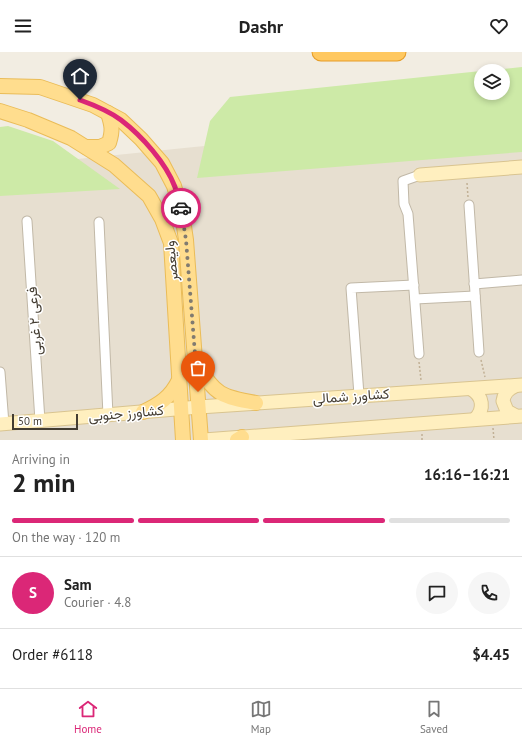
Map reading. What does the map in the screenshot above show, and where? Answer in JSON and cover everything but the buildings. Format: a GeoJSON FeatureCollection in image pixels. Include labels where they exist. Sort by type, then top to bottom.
{"type":"FeatureCollection","features":[{"type":"Feature","properties":{"kind":"highway"},"geometry":{"type":"LineString","coordinates":[[321,52],[398,52]]}},
{"type":"Feature","properties":{"kind":"main road","name":"ولیعصر"},"geometry":{"type":"LineString","coordinates":[[0,86],[40,88],[93,104],[121,120],[141,138],[162,163],[174,186],[182,213],[186,240],[201,440]]}},
{"type":"Feature","properties":{"kind":"main road","name":"ولیعصر"},"geometry":{"type":"LineString","coordinates":[[0,111],[28,120],[71,138],[114,165],[149,196],[162,219],[171,243],[183,440]]}},
{"type":"Feature","properties":{"kind":"main road"},"geometry":{"type":"LineString","coordinates":[[86,147],[100,147],[109,143],[112,133],[112,126],[108,113]]}},
{"type":"Feature","properties":{"kind":"main road"},"geometry":{"type":"LineString","coordinates":[[420,175],[522,167]]}},
{"type":"Feature","properties":{"kind":"main road"},"geometry":{"type":"LineString","coordinates":[[196,361],[208,382],[221,394],[230,398],[256,403]]}},
{"type":"Feature","properties":{"kind":"main road"},"geometry":{"type":"LineString","coordinates":[[142,412],[165,400],[175,388],[179,380]]}},
{"type":"Feature","properties":{"kind":"main road"},"geometry":{"type":"LineString","coordinates":[[519,385],[506,391],[503,401],[507,411],[519,416]]}},
{"type":"Feature","properties":{"kind":"main road","name":"کشاورز شمالی"},"geometry":{"type":"LineString","coordinates":[[181,409],[359,395],[519,385]]}},
{"type":"Feature","properties":{"kind":"main road"},"geometry":{"type":"LineString","coordinates":[[471,389],[479,395],[481,400],[481,410],[475,419]]}},
{"type":"Feature","properties":{"kind":"main road","name":"کشاورز جنوبی"},"geometry":{"type":"LineString","coordinates":[[2,424],[181,409]]}},
{"type":"Feature","properties":{"kind":"main road"},"geometry":{"type":"LineString","coordinates":[[204,440],[519,416]]}},
{"type":"Feature","properties":{"kind":"street"},"geometry":{"type":"LineString","coordinates":[[419,354],[408,214],[404,204],[403,181],[420,175]]}},
{"type":"Feature","properties":{"kind":"street"},"geometry":{"type":"LineString","coordinates":[[468,205],[479,352]]}},
{"type":"Feature","properties":{"kind":"street","name":"فرعی ۲ غربی"},"geometry":{"type":"LineString","coordinates":[[27,221],[40,421]]}},
{"type":"Feature","properties":{"kind":"street"},"geometry":{"type":"LineString","coordinates":[[99,222],[108,415]]}},
{"type":"Feature","properties":{"kind":"street"},"geometry":{"type":"LineString","coordinates":[[474,284],[522,280]]}},
{"type":"Feature","properties":{"kind":"street"},"geometry":{"type":"LineString","coordinates":[[359,395],[351,288],[414,285]]}},
{"type":"Feature","properties":{"kind":"street"},"geometry":{"type":"LineString","coordinates":[[415,299],[475,296]]}},
{"type":"Feature","properties":{"kind":"street"},"geometry":{"type":"LineString","coordinates":[[0,372],[2,424]]}},
{"type":"Feature","properties":{"kind":"path"},"geometry":{"type":"LineString","coordinates":[[466,172],[468,205]]}},
{"type":"Feature","properties":{"kind":"path"},"geometry":{"type":"LineString","coordinates":[[479,352],[487,388]]}},
{"type":"Feature","properties":{"kind":"path"},"geometry":{"type":"LineString","coordinates":[[419,354],[422,392]]}},
{"type":"Feature","properties":{"kind":"shaded area"},"geometry":{"type":"Polygon","coordinates":[[[522,117],[522,440],[0,440],[0,167],[194,147],[522,117]]]}},
{"type":"Feature","properties":{"kind":"green space"},"geometry":{"type":"Polygon","coordinates":[[[522,67],[522,152],[197,178],[210,121],[230,97],[474,72],[474,100],[510,100],[510,68],[522,67]]]}},
{"type":"Feature","properties":{"kind":"green space"},"geometry":{"type":"Polygon","coordinates":[[[8,126],[53,141],[120,189],[0,196],[0,127],[8,126]]]}},
{"type":"Feature","properties":{"kind":"way so far"},"geometry":{"type":"LineString","coordinates":[[181,208],[186,240],[198,392]]}},
{"type":"Feature","properties":{"kind":"route"},"geometry":{"type":"LineString","coordinates":[[80,100],[93,104],[121,120],[141,138],[162,163],[174,186],[181,208]]}}]}
